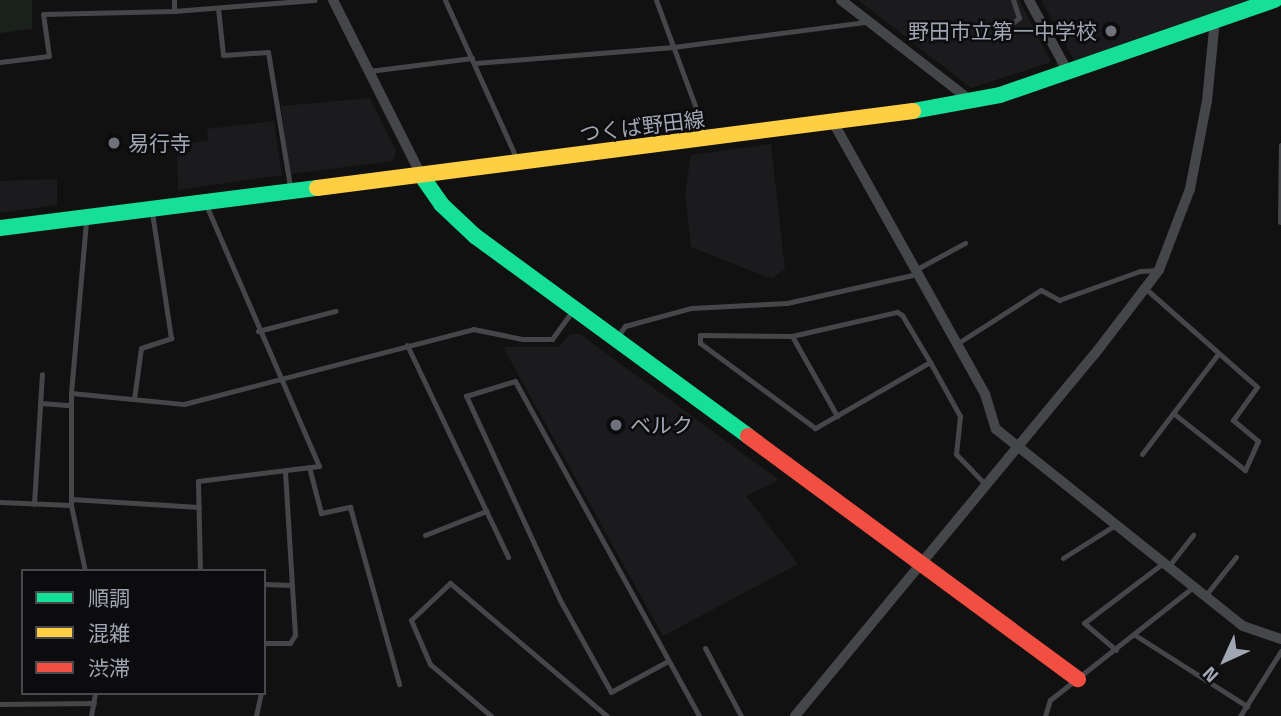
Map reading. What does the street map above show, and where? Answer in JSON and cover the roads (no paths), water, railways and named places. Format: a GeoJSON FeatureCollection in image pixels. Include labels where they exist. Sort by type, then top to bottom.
{"type":"FeatureCollection","features":[{"type":"Feature","properties":{"kind":"main road","name":"つくば野田線"},"geometry":{"type":"LineString","coordinates":[[0,228],[291,193],[518,160],[707,139],[971,102],[1068,72],[1275,0]]}},
{"type":"Feature","properties":{"kind":"main road"},"geometry":{"type":"LineString","coordinates":[[421,175],[460,225],[1078,679]]}},
{"type":"Feature","properties":{"kind":"street"},"geometry":{"type":"LineString","coordinates":[[333,0],[421,175]]}},
{"type":"Feature","properties":{"kind":"street"},"geometry":{"type":"LineString","coordinates":[[841,0],[971,102]]}},
{"type":"Feature","properties":{"kind":"street"},"geometry":{"type":"LineString","coordinates":[[1029,0],[1068,72]]}},
{"type":"Feature","properties":{"kind":"street"},"geometry":{"type":"LineString","coordinates":[[795,716],[1159,270],[1190,189],[1207,102],[1215,20]]}},
{"type":"Feature","properties":{"kind":"street"},"geometry":{"type":"LineString","coordinates":[[833,122],[985,394],[996,429],[1243,626],[1281,639]]}},
{"type":"Feature","properties":{"kind":"lane"},"geometry":{"type":"LineString","coordinates":[[174,0],[174,11]]}},
{"type":"Feature","properties":{"kind":"lane"},"geometry":{"type":"LineString","coordinates":[[0,62],[49,56],[43,14],[174,11],[315,0]]}},
{"type":"Feature","properties":{"kind":"lane"},"geometry":{"type":"LineString","coordinates":[[445,0],[518,160]]}},
{"type":"Feature","properties":{"kind":"lane"},"geometry":{"type":"LineString","coordinates":[[656,0],[707,139]]}},
{"type":"Feature","properties":{"kind":"lane"},"geometry":{"type":"LineString","coordinates":[[993,35],[1019,18],[1013,0]]}},
{"type":"Feature","properties":{"kind":"lane"},"geometry":{"type":"LineString","coordinates":[[218,8],[223,55],[268,52],[291,193]]}},
{"type":"Feature","properties":{"kind":"lane"},"geometry":{"type":"LineString","coordinates":[[369,71],[673,47],[869,21]]}},
{"type":"Feature","properties":{"kind":"lane"},"geometry":{"type":"LineString","coordinates":[[1280,222],[1281,145]]}},
{"type":"Feature","properties":{"kind":"lane"},"geometry":{"type":"LineString","coordinates":[[200,569],[198,481],[319,466],[258,331],[205,202]]}},
{"type":"Feature","properties":{"kind":"lane"},"geometry":{"type":"LineString","coordinates":[[134,399],[141,348],[171,338],[151,209]]}},
{"type":"Feature","properties":{"kind":"lane"},"geometry":{"type":"LineString","coordinates":[[85,569],[71,502],[71,393],[86,218]]}},
{"type":"Feature","properties":{"kind":"lane"},"geometry":{"type":"LineString","coordinates":[[615,340],[625,326],[691,308],[788,303],[916,272],[965,243]]}},
{"type":"Feature","properties":{"kind":"lane"},"geometry":{"type":"LineString","coordinates":[[957,344],[1041,290],[1059,300],[1140,271],[1159,270]]}},
{"type":"Feature","properties":{"kind":"lane"},"geometry":{"type":"LineString","coordinates":[[1146,289],[1257,387],[1233,420],[1258,442],[1245,470],[1173,413]]}},
{"type":"Feature","properties":{"kind":"lane"},"geometry":{"type":"LineString","coordinates":[[71,393],[184,404],[278,377],[473,329],[522,339],[552,339],[574,308]]}},
{"type":"Feature","properties":{"kind":"lane"},"geometry":{"type":"LineString","coordinates":[[258,331],[335,311]]}},
{"type":"Feature","properties":{"kind":"lane"},"geometry":{"type":"LineString","coordinates":[[930,362],[815,428],[700,343],[700,335],[792,336],[897,312],[930,362],[960,416],[956,454],[986,485]]}},
{"type":"Feature","properties":{"kind":"lane"},"geometry":{"type":"LineString","coordinates":[[792,336],[836,416]]}},
{"type":"Feature","properties":{"kind":"lane"},"geometry":{"type":"LineString","coordinates":[[407,345],[508,557]]}},
{"type":"Feature","properties":{"kind":"lane"},"geometry":{"type":"LineString","coordinates":[[1142,454],[1218,354]]}},
{"type":"Feature","properties":{"kind":"lane"},"geometry":{"type":"LineString","coordinates":[[34,504],[42,374]]}},
{"type":"Feature","properties":{"kind":"lane"},"geometry":{"type":"LineString","coordinates":[[668,661],[611,692],[560,600],[466,396],[515,381],[699,716]]}},
{"type":"Feature","properties":{"kind":"lane"},"geometry":{"type":"LineString","coordinates":[[40,403],[71,405]]}},
{"type":"Feature","properties":{"kind":"lane"},"geometry":{"type":"LineString","coordinates":[[309,467],[321,513],[350,507],[399,684]]}},
{"type":"Feature","properties":{"kind":"lane"},"geometry":{"type":"LineString","coordinates":[[266,643],[290,643],[295,635],[285,470]]}},
{"type":"Feature","properties":{"kind":"lane"},"geometry":{"type":"LineString","coordinates":[[0,502],[199,507]]}},
{"type":"Feature","properties":{"kind":"lane"},"geometry":{"type":"LineString","coordinates":[[425,535],[486,511]]}},
{"type":"Feature","properties":{"kind":"lane"},"geometry":{"type":"LineString","coordinates":[[1063,558],[1115,524]]}},
{"type":"Feature","properties":{"kind":"lane"},"geometry":{"type":"LineString","coordinates":[[1116,650],[1084,623],[1165,565],[1193,535]]}},
{"type":"Feature","properties":{"kind":"lane"},"geometry":{"type":"LineString","coordinates":[[1205,596],[1236,558]]}},
{"type":"Feature","properties":{"kind":"lane"},"geometry":{"type":"LineString","coordinates":[[491,716],[429,664],[411,620],[450,583],[607,716]]}},
{"type":"Feature","properties":{"kind":"lane"},"geometry":{"type":"LineString","coordinates":[[266,584],[292,584]]}},
{"type":"Feature","properties":{"kind":"lane"},"geometry":{"type":"LineString","coordinates":[[1045,716],[1050,700],[1193,587]]}},
{"type":"Feature","properties":{"kind":"lane"},"geometry":{"type":"LineString","coordinates":[[1135,635],[1247,706]]}},
{"type":"Feature","properties":{"kind":"lane"},"geometry":{"type":"LineString","coordinates":[[705,648],[741,716]]}},
{"type":"Feature","properties":{"kind":"lane"},"geometry":{"type":"LineString","coordinates":[[1240,716],[1281,651]]}},
{"type":"Feature","properties":{"kind":"lane"},"geometry":{"type":"LineString","coordinates":[[91,716],[95,695]]}},
{"type":"Feature","properties":{"kind":"lane"},"geometry":{"type":"LineString","coordinates":[[256,716],[261,695]]}},
{"type":"Feature","properties":{"kind":"lane"},"geometry":{"type":"LineString","coordinates":[[0,704],[94,702]]}},
{"type":"Feature","properties":{"kind":"place","name":"野田市立第一中学校"},"geometry":{"type":"Point","coordinates":[1111,31]}},
{"type":"Feature","properties":{"kind":"place","name":"易行寺"},"geometry":{"type":"Point","coordinates":[114,143]}},
{"type":"Feature","properties":{"kind":"place","name":"ベルク"},"geometry":{"type":"Point","coordinates":[616,425]}}]}
